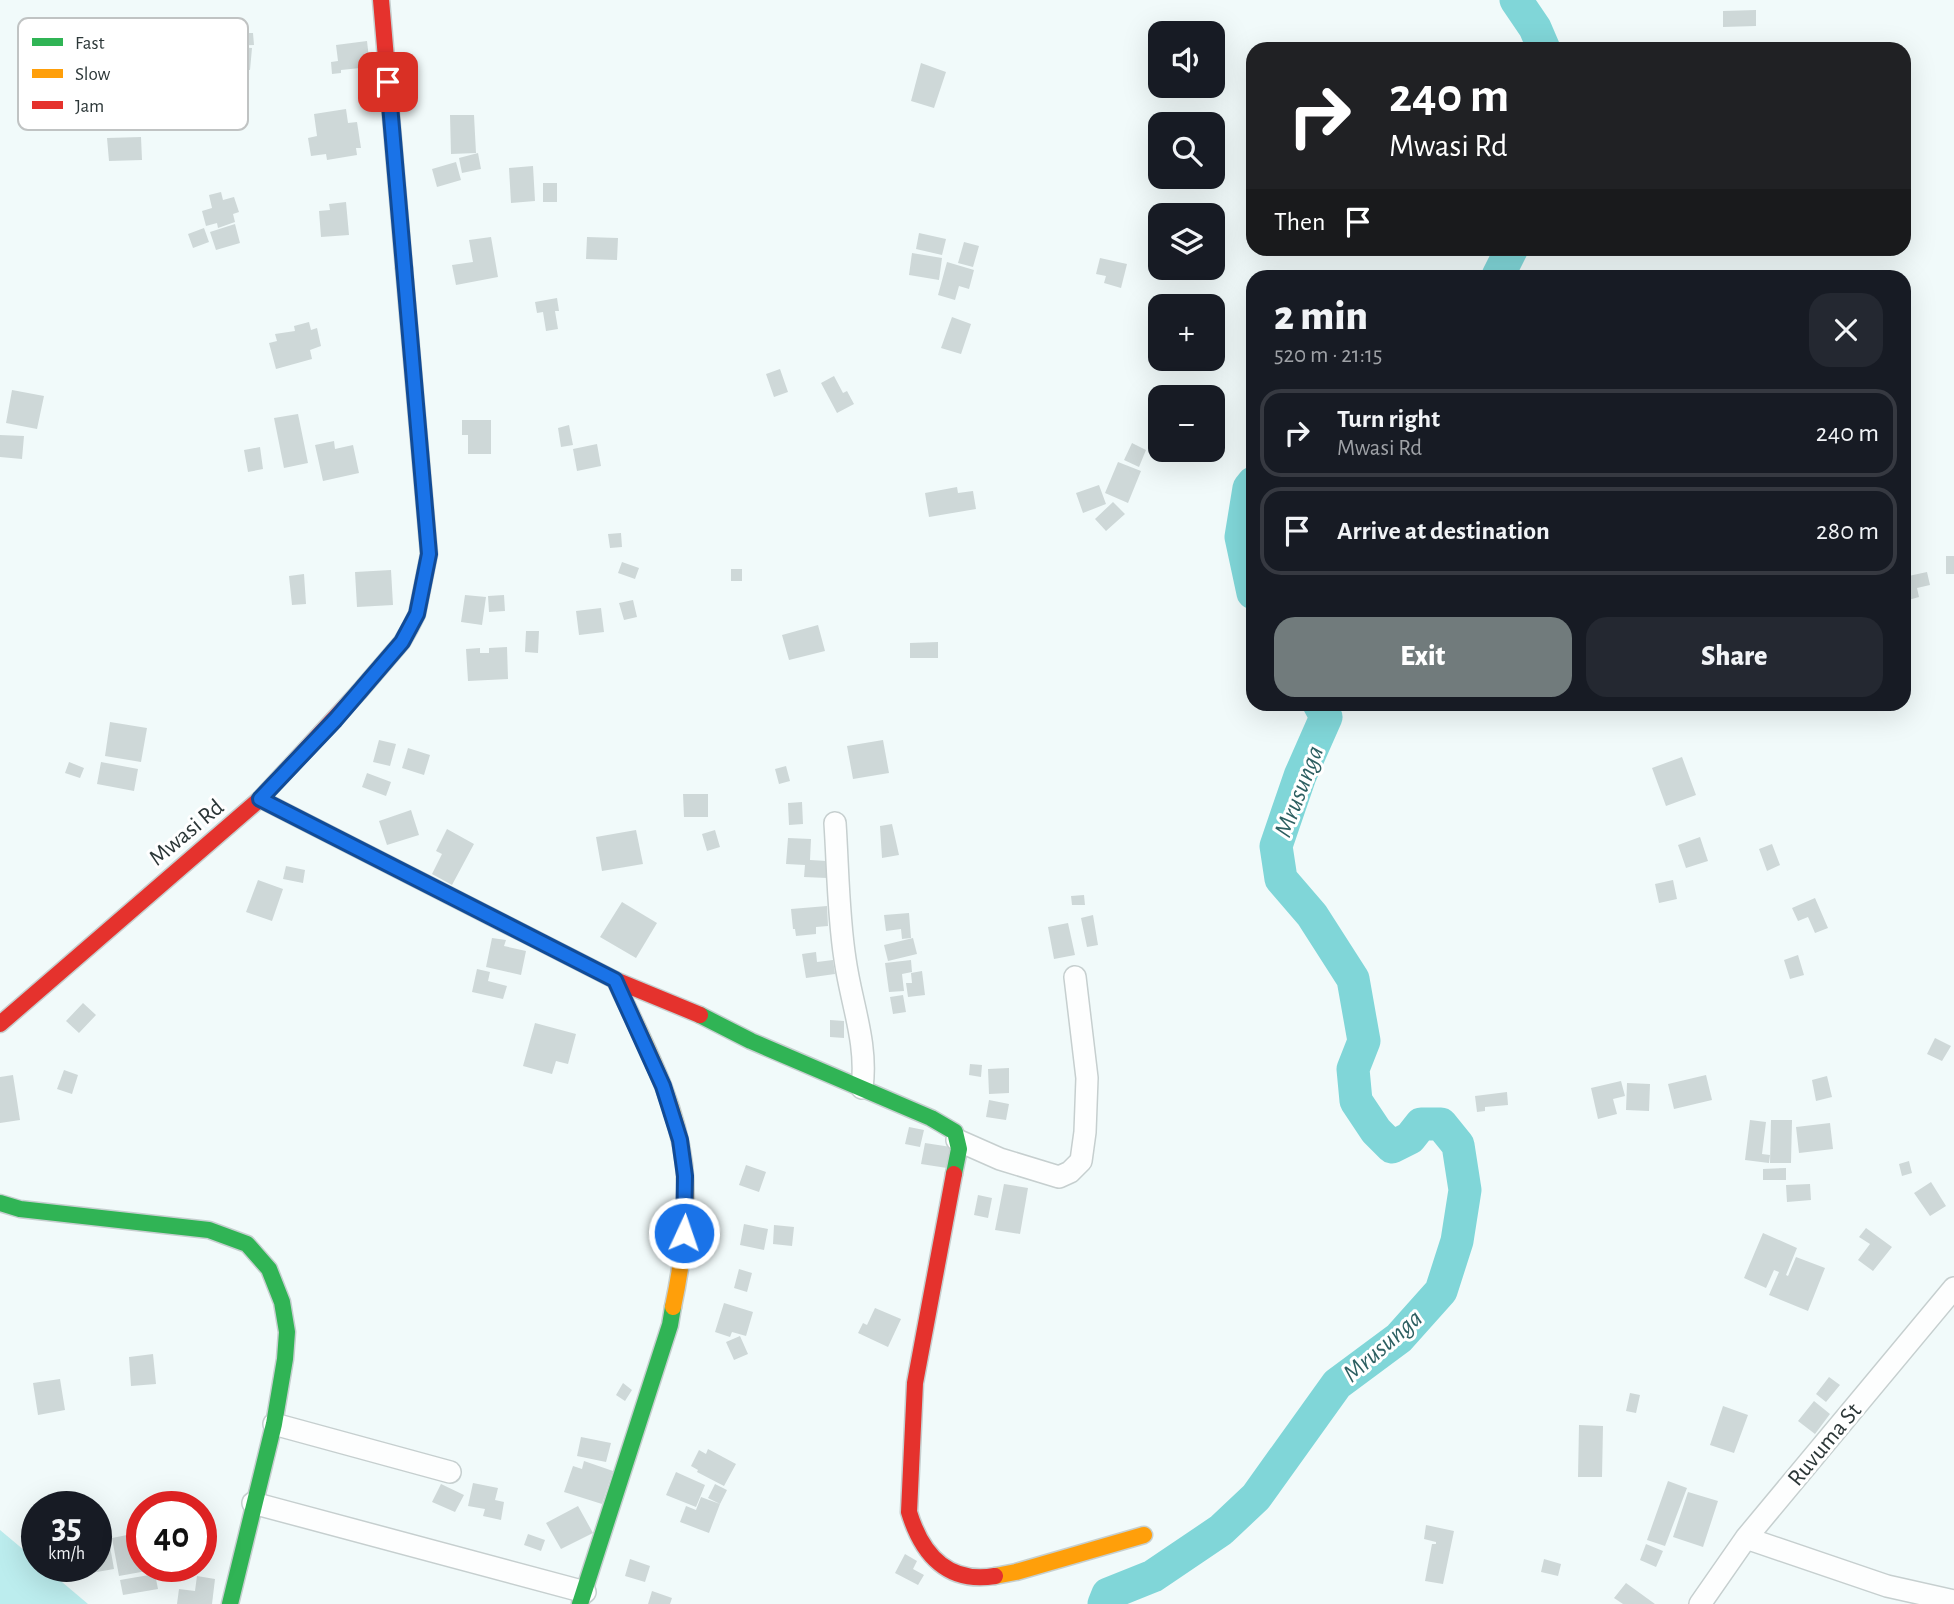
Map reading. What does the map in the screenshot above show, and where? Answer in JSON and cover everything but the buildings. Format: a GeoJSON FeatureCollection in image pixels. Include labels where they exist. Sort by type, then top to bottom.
{"type":"FeatureCollection","features":[{"type":"Feature","properties":{"kind":"street","name":"Mwasi Rd"},"geometry":{"type":"LineString","coordinates":[[0,1024],[260,799],[335,720],[402,642],[417,614],[429,554],[381,0]]}},
{"type":"Feature","properties":{"kind":"street"},"geometry":{"type":"LineString","coordinates":[[260,799],[615,980],[707,1018],[751,1041],[862,1088],[954,1132],[959,1149],[915,1383],[909,1480],[909,1512],[914,1529],[926,1551],[944,1569],[981,1578],[1016,1572],[1144,1535]]}},
{"type":"Feature","properties":{"kind":"street"},"geometry":{"type":"LineString","coordinates":[[835,823],[842,940],[861,1035],[864,1063],[862,1088]]}},
{"type":"Feature","properties":{"kind":"street"},"geometry":{"type":"LineString","coordinates":[[957,1140],[1000,1159],[1059,1177],[1081,1161],[1087,1078],[1075,977]]}},
{"type":"Feature","properties":{"kind":"street"},"geometry":{"type":"LineString","coordinates":[[253,1503],[582,1598],[670,1325],[680,1277],[686,1211],[685,1176],[673,1114],[615,980]]}},
{"type":"Feature","properties":{"kind":"street"},"geometry":{"type":"LineString","coordinates":[[0,1203],[20,1209],[209,1230],[247,1244],[269,1269],[282,1303],[287,1332],[285,1359],[274,1424],[230,1604]]}},
{"type":"Feature","properties":{"kind":"street","name":"Ruvuma St"},"geometry":{"type":"LineString","coordinates":[[1700,1604],[1746,1538],[1952,1293]]}},
{"type":"Feature","properties":{"kind":"street"},"geometry":{"type":"LineString","coordinates":[[274,1424],[450,1472]]}},
{"type":"Feature","properties":{"kind":"street"},"geometry":{"type":"LineString","coordinates":[[1746,1538],[1887,1586],[1954,1601]]}},
{"type":"Feature","properties":{"kind":"shaded area"},"geometry":{"type":"Polygon","coordinates":[[[0,1530],[21,1548],[21,1582],[62,1582],[88,1604],[0,1604],[0,1530]]]}},
{"type":"Feature","properties":{"kind":"waterway","name":"Mrusunga"},"geometry":{"type":"LineString","coordinates":[[1516,0],[1541,42]]}},
{"type":"Feature","properties":{"kind":"waterway","name":"Mrusunga"},"geometry":{"type":"LineString","coordinates":[[1501,270],[1508,256]]}},
{"type":"Feature","properties":{"kind":"waterway","name":"Mrusunga"},"geometry":{"type":"LineString","coordinates":[[1246,506],[1241,537],[1246,560]]}},
{"type":"Feature","properties":{"kind":"waterway","name":"Mrusunga"},"geometry":{"type":"LineString","coordinates":[[1104,1604],[1108,1594],[1153,1576],[1221,1530],[1256,1497],[1337,1384],[1399,1338],[1441,1291],[1457,1241],[1465,1190],[1458,1145],[1441,1124],[1421,1124],[1410,1138],[1392,1147],[1376,1131],[1356,1101],[1353,1069],[1364,1041],[1353,979],[1312,915],[1281,879],[1276,846],[1300,776],[1326,717],[1323,711]]}},
{"type":"Feature","properties":{"kind":"traffic: fast"},"geometry":{"type":"LineString","coordinates":[[700,1015],[751,1041],[931,1118],[955,1132],[959,1149],[954,1174]]}},
{"type":"Feature","properties":{"kind":"traffic: fast"},"geometry":{"type":"LineString","coordinates":[[0,1203],[20,1209],[209,1230],[247,1244],[269,1269],[282,1302],[287,1332],[285,1359],[274,1424],[230,1604]]}},
{"type":"Feature","properties":{"kind":"traffic: fast"},"geometry":{"type":"LineString","coordinates":[[580,1604],[670,1325],[673,1307]]}},
{"type":"Feature","properties":{"kind":"traffic: slow"},"geometry":{"type":"LineString","coordinates":[[359,692],[402,642],[410,628],[417,614],[429,554],[404,268]]}},
{"type":"Feature","properties":{"kind":"traffic: slow"},"geometry":{"type":"LineString","coordinates":[[615,980],[657,1070],[680,1140],[684,1164],[685,1218],[673,1307]]}},
{"type":"Feature","properties":{"kind":"traffic: slow"},"geometry":{"type":"LineString","coordinates":[[995,1576],[1144,1535]]}},
{"type":"Feature","properties":{"kind":"traffic: jam"},"geometry":{"type":"LineString","coordinates":[[381,0],[404,268]]}},
{"type":"Feature","properties":{"kind":"traffic: jam"},"geometry":{"type":"LineString","coordinates":[[0,1024],[260,799],[359,692]]}},
{"type":"Feature","properties":{"kind":"traffic: jam"},"geometry":{"type":"LineString","coordinates":[[260,799],[615,980],[700,1015]]}},
{"type":"Feature","properties":{"kind":"traffic: jam"},"geometry":{"type":"LineString","coordinates":[[954,1174],[915,1383],[909,1512],[921,1541],[939,1563],[964,1575],[995,1576]]}},
{"type":"Feature","properties":{"kind":"route"},"geometry":{"type":"LineString","coordinates":[[388,82],[429,554],[423,590],[417,614],[402,642],[335,720],[260,799],[615,980],[673,1114],[685,1176],[684,1233]]}}]}
